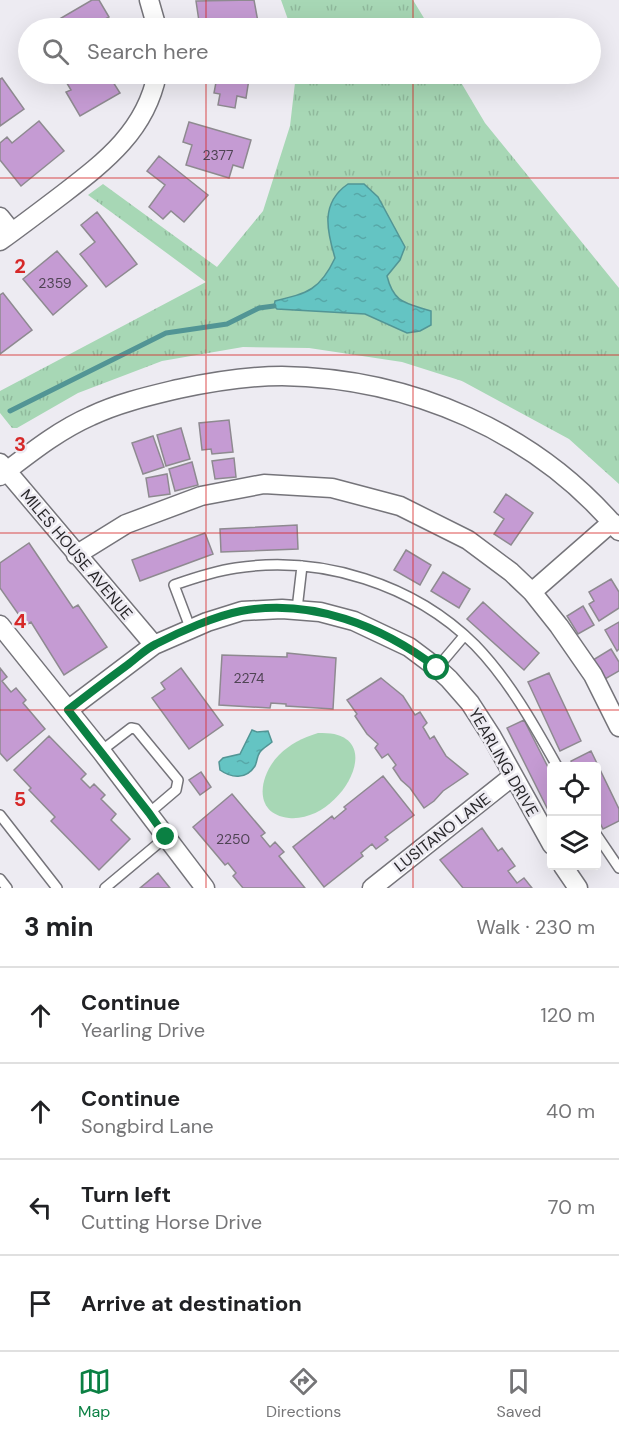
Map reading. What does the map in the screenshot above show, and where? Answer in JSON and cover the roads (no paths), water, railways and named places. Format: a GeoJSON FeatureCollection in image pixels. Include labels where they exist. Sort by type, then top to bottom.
{"type":"FeatureCollection","features":[{"type":"Feature","properties":{"kind":"street"},"geometry":{"type":"LineString","coordinates":[[148,0],[154,18]]}},
{"type":"Feature","properties":{"kind":"street"},"geometry":{"type":"LineString","coordinates":[[0,217],[6,237],[105,161],[129,136],[155,84]]}},
{"type":"Feature","properties":{"kind":"street"},"geometry":{"type":"LineString","coordinates":[[2,470],[50,437],[92,415],[148,396],[225,380],[279,376],[303,377],[389,389],[460,413],[507,436],[580,490],[615,526],[532,592]]}},
{"type":"Feature","properties":{"kind":"street","name":"MILES HOUSE AVENUE"},"geometry":{"type":"LineString","coordinates":[[2,470],[154,645]]}},
{"type":"Feature","properties":{"kind":"street"},"geometry":{"type":"LineString","coordinates":[[76,555],[126,524],[201,496],[264,484],[332,488],[400,506],[468,540],[511,572],[532,592],[559,626],[592,675],[619,727]]}},
{"type":"Feature","properties":{"kind":"street","name":"YEARLING DRIVE"},"geometry":{"type":"LineString","coordinates":[[68,710],[154,645],[207,621],[242,611],[297,609],[320,612],[354,621],[409,647],[437,668],[470,703],[492,737],[547,836]]}},
{"type":"Feature","properties":{"kind":"street"},"geometry":{"type":"LineString","coordinates":[[0,625],[101,751],[205,888]]}},
{"type":"Feature","properties":{"kind":"street","name":"LUSITANO LANE"},"geometry":{"type":"LineString","coordinates":[[372,888],[513,776]]}},
{"type":"Feature","properties":{"kind":"street"},"geometry":{"type":"LineString","coordinates":[[566,870],[578,888]]}},
{"type":"Feature","properties":{"kind":"lane"},"geometry":{"type":"LineString","coordinates":[[191,630],[174,585],[200,576],[236,568],[281,565],[342,572],[370,580],[432,609],[464,636],[495,668],[535,727],[555,762]]}},
{"type":"Feature","properties":{"kind":"lane"},"geometry":{"type":"LineString","coordinates":[[297,609],[302,566]]}},
{"type":"Feature","properties":{"kind":"lane"},"geometry":{"type":"LineString","coordinates":[[437,668],[464,636]]}},
{"type":"Feature","properties":{"kind":"lane"},"geometry":{"type":"LineString","coordinates":[[101,751],[126,730],[136,729],[177,780],[176,790],[149,813]]}},
{"type":"Feature","properties":{"kind":"lane"},"geometry":{"type":"LineString","coordinates":[[0,815],[57,888]]}},
{"type":"Feature","properties":{"kind":"lane"},"geometry":{"type":"LineString","coordinates":[[105,888],[166,837]]}},
{"type":"Feature","properties":{"kind":"lane"},"geometry":{"type":"LineString","coordinates":[[601,840],[619,868]]}},
{"type":"Feature","properties":{"kind":"lane"},"geometry":{"type":"LineString","coordinates":[[0,879],[7,888]]}},
{"type":"Feature","properties":{"kind":"water"},"geometry":{"type":"Polygon","coordinates":[[[348,184],[364,184],[378,197],[405,247],[400,260],[387,276],[393,292],[402,301],[431,311],[431,325],[420,331],[407,333],[365,314],[277,309],[274,306],[275,301],[305,292],[318,284],[329,269],[335,258],[328,228],[329,209],[339,192],[348,184]]]}},
{"type":"Feature","properties":{"kind":"water"},"geometry":{"type":"Polygon","coordinates":[[[252,730],[268,731],[272,742],[260,752],[251,771],[243,776],[234,776],[220,770],[219,762],[223,758],[240,754],[252,730]]]}},
{"type":"Feature","properties":{"kind":"waterway"},"geometry":{"type":"LineString","coordinates":[[10,411],[166,333],[227,324],[259,308],[274,306]]}}]}
